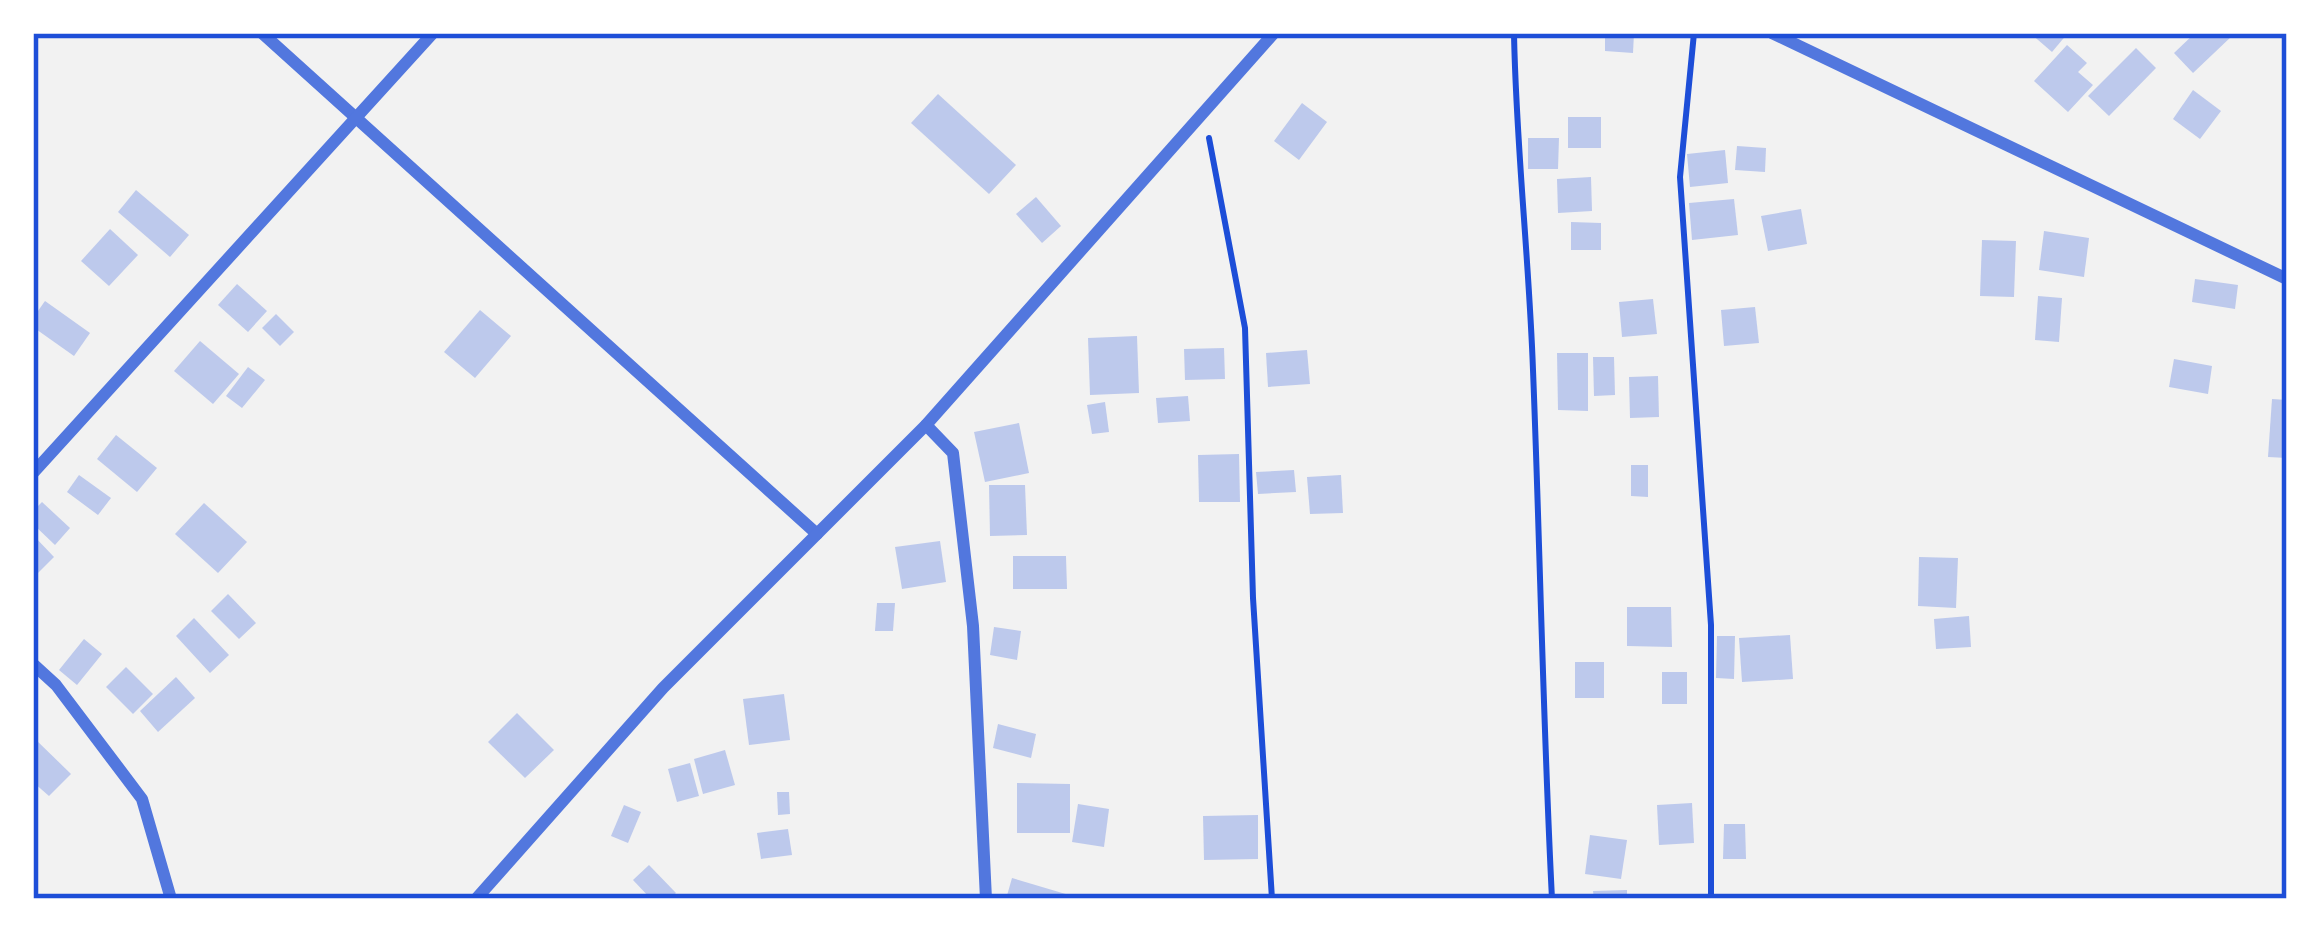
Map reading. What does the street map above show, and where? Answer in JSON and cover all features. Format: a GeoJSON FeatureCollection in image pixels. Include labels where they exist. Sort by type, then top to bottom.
{"type":"FeatureCollection","features":[{"type":"Feature","properties":{"kind":"street"},"geometry":{"type":"LineString","coordinates":[[262,33],[817,534]]}},
{"type":"Feature","properties":{"kind":"street"},"geometry":{"type":"LineString","coordinates":[[33,473],[433,33]]}},
{"type":"Feature","properties":{"kind":"street"},"geometry":{"type":"LineString","coordinates":[[476,899],[663,688],[926,424],[1274,33]]}},
{"type":"Feature","properties":{"kind":"street"},"geometry":{"type":"LineString","coordinates":[[1772,33],[2287,279]]}},
{"type":"Feature","properties":{"kind":"street"},"geometry":{"type":"LineString","coordinates":[[926,424],[953,453],[973,626],[986,899]]}},
{"type":"Feature","properties":{"kind":"street"},"geometry":{"type":"LineString","coordinates":[[33,664],[56,685],[142,799],[171,899]]}},
{"type":"Feature","properties":{"kind":"path"},"geometry":{"type":"LineString","coordinates":[[1514,33],[1515,115],[1533,367],[1552,899]]}},
{"type":"Feature","properties":{"kind":"path"},"geometry":{"type":"LineString","coordinates":[[1694,33],[1680,177],[1711,625],[1712,899]]}},
{"type":"Feature","properties":{"kind":"path"},"geometry":{"type":"LineString","coordinates":[[1204,111],[1245,328],[1253,598],[1272,899]]}},
{"type":"Feature","properties":{"kind":"building"},"geometry":{"type":"Polygon","coordinates":[[[1605,33],[1634,33],[1633,53],[1605,51],[1605,33]]]}},
{"type":"Feature","properties":{"kind":"building"},"geometry":{"type":"Polygon","coordinates":[[[2030,33],[2068,33],[2052,52],[2030,33]]]}},
{"type":"Feature","properties":{"kind":"building"},"geometry":{"type":"Polygon","coordinates":[[[2195,33],[2233,35],[2193,73],[2174,53],[2195,33]]]}},
{"type":"Feature","properties":{"kind":"building"},"geometry":{"type":"Polygon","coordinates":[[[2067,45],[2087,63],[2078,72],[2093,85],[2068,112],[2034,81],[2067,45]]]}},
{"type":"Feature","properties":{"kind":"building"},"geometry":{"type":"Polygon","coordinates":[[[2136,48],[2156,68],[2109,116],[2088,96],[2136,48]]]}},
{"type":"Feature","properties":{"kind":"building"},"geometry":{"type":"Polygon","coordinates":[[[2193,90],[2221,111],[2200,139],[2173,119],[2193,90]]]}},
{"type":"Feature","properties":{"kind":"building"},"geometry":{"type":"Polygon","coordinates":[[[938,94],[1016,165],[989,194],[911,123],[938,94]]]}},
{"type":"Feature","properties":{"kind":"building"},"geometry":{"type":"Polygon","coordinates":[[[1302,103],[1327,122],[1299,160],[1274,141],[1302,103]]]}},
{"type":"Feature","properties":{"kind":"building"},"geometry":{"type":"Polygon","coordinates":[[[1568,117],[1601,117],[1601,148],[1568,148],[1568,117]]]}},
{"type":"Feature","properties":{"kind":"building"},"geometry":{"type":"Polygon","coordinates":[[[1528,138],[1559,138],[1558,169],[1528,169],[1528,138]]]}},
{"type":"Feature","properties":{"kind":"building"},"geometry":{"type":"Polygon","coordinates":[[[1737,146],[1766,148],[1765,172],[1735,170],[1737,146]]]}},
{"type":"Feature","properties":{"kind":"building"},"geometry":{"type":"Polygon","coordinates":[[[1725,150],[1728,183],[1690,187],[1687,154],[1725,150]]]}},
{"type":"Feature","properties":{"kind":"building"},"geometry":{"type":"Polygon","coordinates":[[[1591,177],[1592,211],[1558,213],[1557,179],[1591,177]]]}},
{"type":"Feature","properties":{"kind":"building"},"geometry":{"type":"Polygon","coordinates":[[[136,190],[189,235],[170,257],[118,212],[136,190]]]}},
{"type":"Feature","properties":{"kind":"building"},"geometry":{"type":"Polygon","coordinates":[[[1036,197],[1061,226],[1042,243],[1016,214],[1036,197]]]}},
{"type":"Feature","properties":{"kind":"building"},"geometry":{"type":"Polygon","coordinates":[[[1734,199],[1738,235],[1692,240],[1689,203],[1734,199]]]}},
{"type":"Feature","properties":{"kind":"building"},"geometry":{"type":"Polygon","coordinates":[[[1801,209],[1807,244],[1768,251],[1761,216],[1801,209]]]}},
{"type":"Feature","properties":{"kind":"building"},"geometry":{"type":"Polygon","coordinates":[[[1571,222],[1601,223],[1601,250],[1571,250],[1571,222]]]}},
{"type":"Feature","properties":{"kind":"building"},"geometry":{"type":"Polygon","coordinates":[[[110,229],[138,255],[109,286],[81,261],[110,229]]]}},
{"type":"Feature","properties":{"kind":"building"},"geometry":{"type":"Polygon","coordinates":[[[2044,231],[2089,238],[2084,277],[2039,270],[2044,231]]]}},
{"type":"Feature","properties":{"kind":"building"},"geometry":{"type":"Polygon","coordinates":[[[1982,240],[2016,241],[2014,297],[1980,296],[1982,240]]]}},
{"type":"Feature","properties":{"kind":"building"},"geometry":{"type":"Polygon","coordinates":[[[2195,279],[2238,285],[2235,309],[2192,302],[2195,279]]]}},
{"type":"Feature","properties":{"kind":"building"},"geometry":{"type":"Polygon","coordinates":[[[237,284],[267,311],[248,332],[218,305],[237,284]]]}},
{"type":"Feature","properties":{"kind":"building"},"geometry":{"type":"Polygon","coordinates":[[[2038,296],[2062,298],[2059,342],[2035,340],[2038,296]]]}},
{"type":"Feature","properties":{"kind":"building"},"geometry":{"type":"Polygon","coordinates":[[[1653,299],[1657,334],[1622,337],[1619,302],[1653,299]]]}},
{"type":"Feature","properties":{"kind":"building"},"geometry":{"type":"Polygon","coordinates":[[[45,301],[90,333],[74,356],[33,327],[33,318],[45,301]]]}},
{"type":"Feature","properties":{"kind":"building"},"geometry":{"type":"Polygon","coordinates":[[[1755,307],[1759,343],[1724,346],[1721,310],[1755,307]]]}},
{"type":"Feature","properties":{"kind":"building"},"geometry":{"type":"Polygon","coordinates":[[[480,310],[511,336],[475,378],[444,352],[480,310]]]}},
{"type":"Feature","properties":{"kind":"building"},"geometry":{"type":"Polygon","coordinates":[[[276,314],[294,332],[280,346],[262,328],[276,314]]]}},
{"type":"Feature","properties":{"kind":"building"},"geometry":{"type":"Polygon","coordinates":[[[1137,336],[1139,393],[1090,395],[1088,338],[1137,336]]]}},
{"type":"Feature","properties":{"kind":"building"},"geometry":{"type":"Polygon","coordinates":[[[200,341],[239,374],[213,404],[174,371],[200,341]]]}},
{"type":"Feature","properties":{"kind":"building"},"geometry":{"type":"Polygon","coordinates":[[[1224,348],[1225,379],[1185,380],[1184,349],[1224,348]]]}},
{"type":"Feature","properties":{"kind":"building"},"geometry":{"type":"Polygon","coordinates":[[[1307,350],[1310,384],[1268,387],[1266,353],[1307,350]]]}},
{"type":"Feature","properties":{"kind":"building"},"geometry":{"type":"Polygon","coordinates":[[[1557,353],[1588,353],[1588,411],[1558,410],[1557,353]]]}},
{"type":"Feature","properties":{"kind":"building"},"geometry":{"type":"Polygon","coordinates":[[[1593,357],[1614,357],[1615,395],[1594,396],[1593,357]]]}},
{"type":"Feature","properties":{"kind":"building"},"geometry":{"type":"Polygon","coordinates":[[[2174,359],[2212,366],[2208,394],[2169,387],[2174,359]]]}},
{"type":"Feature","properties":{"kind":"building"},"geometry":{"type":"Polygon","coordinates":[[[248,367],[265,380],[242,408],[226,396],[248,367]]]}},
{"type":"Feature","properties":{"kind":"building"},"geometry":{"type":"Polygon","coordinates":[[[1658,376],[1659,417],[1630,418],[1629,377],[1658,376]]]}},
{"type":"Feature","properties":{"kind":"building"},"geometry":{"type":"Polygon","coordinates":[[[1188,396],[1190,421],[1158,423],[1156,398],[1188,396]]]}},
{"type":"Feature","properties":{"kind":"building"},"geometry":{"type":"Polygon","coordinates":[[[2272,399],[2287,400],[2287,458],[2268,457],[2272,399]]]}},
{"type":"Feature","properties":{"kind":"building"},"geometry":{"type":"Polygon","coordinates":[[[1105,402],[1109,432],[1092,434],[1087,405],[1105,402]]]}},
{"type":"Feature","properties":{"kind":"building"},"geometry":{"type":"Polygon","coordinates":[[[1019,423],[1029,473],[985,482],[974,432],[1019,423]]]}},
{"type":"Feature","properties":{"kind":"building"},"geometry":{"type":"Polygon","coordinates":[[[116,435],[157,468],[137,492],[97,459],[116,435]]]}},
{"type":"Feature","properties":{"kind":"building"},"geometry":{"type":"Polygon","coordinates":[[[1239,454],[1240,502],[1199,502],[1198,455],[1239,454]]]}},
{"type":"Feature","properties":{"kind":"building"},"geometry":{"type":"Polygon","coordinates":[[[1631,465],[1648,465],[1648,497],[1631,496],[1631,465]]]}},
{"type":"Feature","properties":{"kind":"building"},"geometry":{"type":"Polygon","coordinates":[[[1294,470],[1296,492],[1258,494],[1256,472],[1294,470]]]}},
{"type":"Feature","properties":{"kind":"building"},"geometry":{"type":"Polygon","coordinates":[[[79,475],[111,498],[98,515],[67,492],[79,475]]]}},
{"type":"Feature","properties":{"kind":"building"},"geometry":{"type":"Polygon","coordinates":[[[1341,475],[1343,513],[1310,514],[1307,477],[1341,475]]]}},
{"type":"Feature","properties":{"kind":"building"},"geometry":{"type":"Polygon","coordinates":[[[989,485],[1025,485],[1027,535],[990,536],[989,485]]]}},
{"type":"Feature","properties":{"kind":"building"},"geometry":{"type":"Polygon","coordinates":[[[42,502],[70,528],[55,545],[33,524],[33,511],[42,502]]]}},
{"type":"Feature","properties":{"kind":"building"},"geometry":{"type":"Polygon","coordinates":[[[204,503],[247,542],[218,573],[175,534],[204,503]]]}},
{"type":"Feature","properties":{"kind":"building"},"geometry":{"type":"Polygon","coordinates":[[[33,535],[54,557],[33,578],[33,535]]]}},
{"type":"Feature","properties":{"kind":"building"},"geometry":{"type":"Polygon","coordinates":[[[940,541],[946,582],[902,589],[895,547],[940,541]]]}},
{"type":"Feature","properties":{"kind":"building"},"geometry":{"type":"Polygon","coordinates":[[[1013,556],[1066,556],[1067,589],[1013,589],[1013,556]]]}},
{"type":"Feature","properties":{"kind":"building"},"geometry":{"type":"Polygon","coordinates":[[[1919,557],[1958,558],[1956,608],[1918,606],[1919,557]]]}},
{"type":"Feature","properties":{"kind":"building"},"geometry":{"type":"Polygon","coordinates":[[[228,594],[256,623],[239,639],[211,611],[228,594]]]}},
{"type":"Feature","properties":{"kind":"building"},"geometry":{"type":"Polygon","coordinates":[[[877,603],[895,603],[893,631],[875,631],[877,603]]]}},
{"type":"Feature","properties":{"kind":"building"},"geometry":{"type":"Polygon","coordinates":[[[1627,607],[1671,607],[1672,647],[1627,646],[1627,607]]]}},
{"type":"Feature","properties":{"kind":"building"},"geometry":{"type":"Polygon","coordinates":[[[1969,616],[1971,647],[1936,649],[1934,619],[1969,616]]]}},
{"type":"Feature","properties":{"kind":"building"},"geometry":{"type":"Polygon","coordinates":[[[194,618],[229,655],[210,673],[176,636],[194,618]]]}},
{"type":"Feature","properties":{"kind":"building"},"geometry":{"type":"Polygon","coordinates":[[[994,627],[1021,631],[1017,660],[990,655],[994,627]]]}},
{"type":"Feature","properties":{"kind":"building"},"geometry":{"type":"Polygon","coordinates":[[[1790,635],[1793,679],[1742,682],[1739,638],[1790,635]]]}},
{"type":"Feature","properties":{"kind":"building"},"geometry":{"type":"Polygon","coordinates":[[[1717,636],[1735,636],[1734,679],[1716,678],[1717,636]]]}},
{"type":"Feature","properties":{"kind":"building"},"geometry":{"type":"Polygon","coordinates":[[[84,639],[102,654],[77,685],[59,670],[84,639]]]}},
{"type":"Feature","properties":{"kind":"building"},"geometry":{"type":"Polygon","coordinates":[[[1575,662],[1604,662],[1604,698],[1575,698],[1575,662]]]}},
{"type":"Feature","properties":{"kind":"building"},"geometry":{"type":"Polygon","coordinates":[[[126,667],[153,694],[133,714],[106,687],[126,667]]]}},
{"type":"Feature","properties":{"kind":"building"},"geometry":{"type":"Polygon","coordinates":[[[1662,672],[1687,672],[1687,704],[1662,704],[1662,672]]]}},
{"type":"Feature","properties":{"kind":"building"},"geometry":{"type":"Polygon","coordinates":[[[176,677],[195,698],[158,732],[140,711],[176,677]]]}},
{"type":"Feature","properties":{"kind":"building"},"geometry":{"type":"Polygon","coordinates":[[[784,694],[790,740],[749,745],[743,699],[784,694]]]}},
{"type":"Feature","properties":{"kind":"building"},"geometry":{"type":"Polygon","coordinates":[[[517,713],[554,750],[525,778],[488,742],[517,713]]]}},
{"type":"Feature","properties":{"kind":"building"},"geometry":{"type":"Polygon","coordinates":[[[998,724],[1036,734],[1031,758],[993,748],[998,724]]]}},
{"type":"Feature","properties":{"kind":"building"},"geometry":{"type":"Polygon","coordinates":[[[33,737],[71,774],[49,796],[33,782],[33,737]]]}},
{"type":"Feature","properties":{"kind":"building"},"geometry":{"type":"Polygon","coordinates":[[[725,750],[735,785],[703,794],[694,759],[725,750]]]}},
{"type":"Feature","properties":{"kind":"building"},"geometry":{"type":"Polygon","coordinates":[[[690,763],[699,796],[677,802],[668,769],[690,763]]]}},
{"type":"Feature","properties":{"kind":"building"},"geometry":{"type":"Polygon","coordinates":[[[1017,783],[1070,784],[1070,833],[1017,833],[1017,783]]]}},
{"type":"Feature","properties":{"kind":"building"},"geometry":{"type":"Polygon","coordinates":[[[777,792],[789,792],[790,814],[778,815],[777,792]]]}},
{"type":"Feature","properties":{"kind":"building"},"geometry":{"type":"Polygon","coordinates":[[[1692,803],[1694,843],[1659,845],[1657,805],[1692,803]]]}},
{"type":"Feature","properties":{"kind":"building"},"geometry":{"type":"Polygon","coordinates":[[[1078,804],[1109,809],[1104,847],[1072,842],[1078,804]]]}},
{"type":"Feature","properties":{"kind":"building"},"geometry":{"type":"Polygon","coordinates":[[[624,805],[641,812],[628,843],[611,836],[624,805]]]}},
{"type":"Feature","properties":{"kind":"building"},"geometry":{"type":"Polygon","coordinates":[[[1258,815],[1258,859],[1204,860],[1203,816],[1258,815]]]}},
{"type":"Feature","properties":{"kind":"building"},"geometry":{"type":"Polygon","coordinates":[[[1724,824],[1745,824],[1746,859],[1723,859],[1724,824]]]}},
{"type":"Feature","properties":{"kind":"building"},"geometry":{"type":"Polygon","coordinates":[[[788,829],[792,855],[761,859],[757,833],[788,829]]]}},
{"type":"Feature","properties":{"kind":"building"},"geometry":{"type":"Polygon","coordinates":[[[1590,835],[1627,840],[1621,879],[1585,874],[1590,835]]]}},
{"type":"Feature","properties":{"kind":"building"},"geometry":{"type":"Polygon","coordinates":[[[649,865],[676,893],[669,899],[651,899],[633,880],[649,865]]]}},
{"type":"Feature","properties":{"kind":"building"},"geometry":{"type":"Polygon","coordinates":[[[1012,878],[1069,895],[1068,899],[1006,899],[1012,878]]]}},
{"type":"Feature","properties":{"kind":"building"},"geometry":{"type":"Polygon","coordinates":[[[1627,890],[1627,899],[1594,899],[1593,891],[1627,890]]]}}]}
